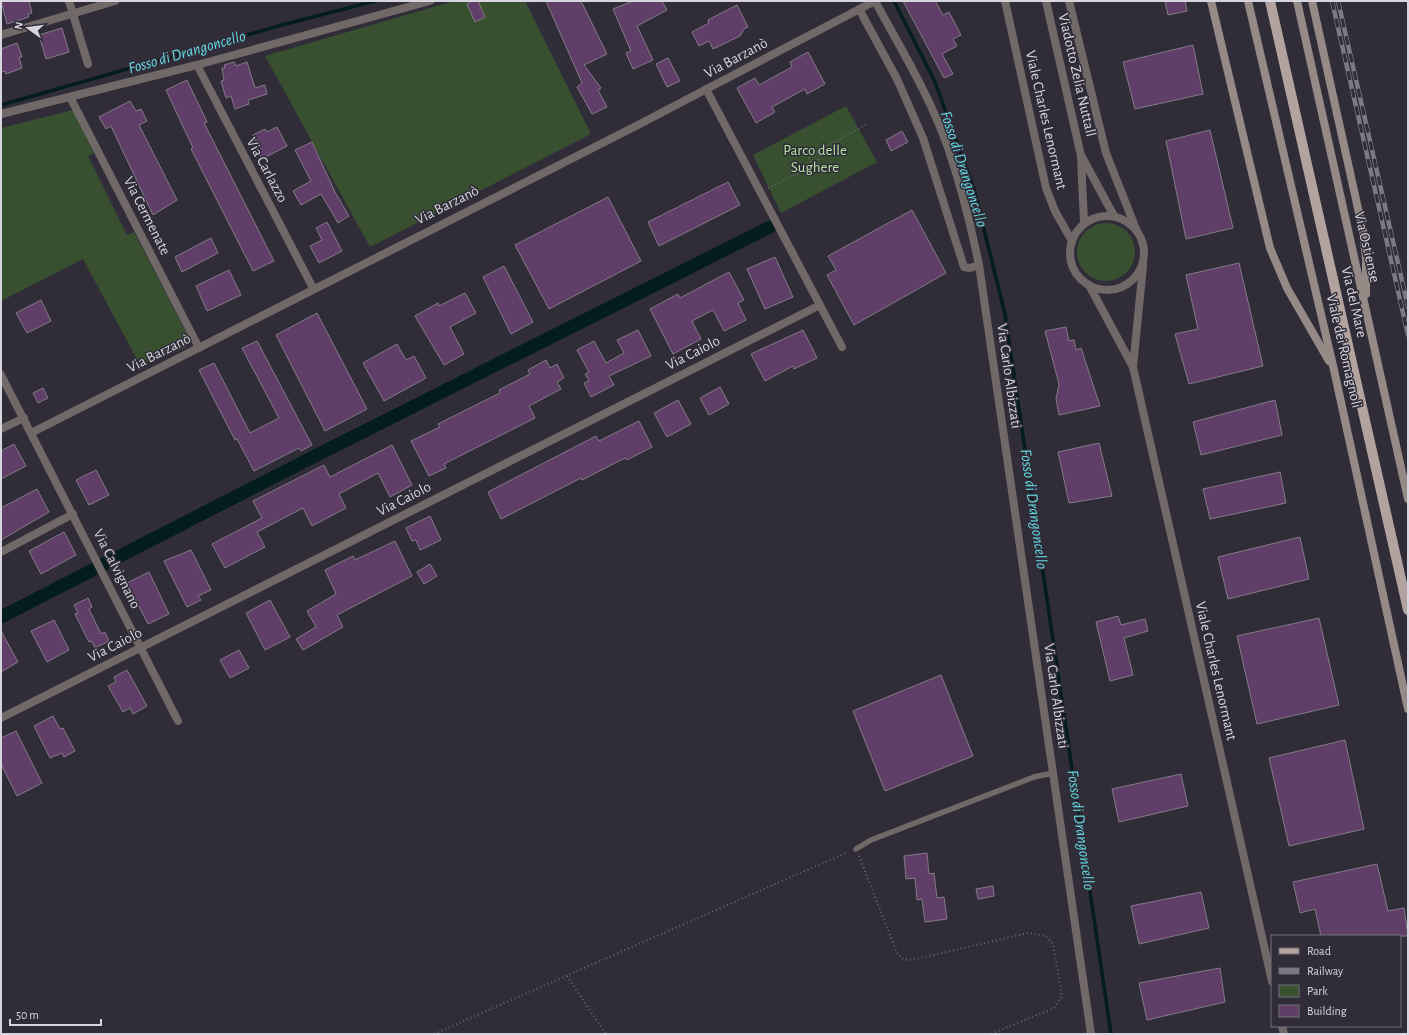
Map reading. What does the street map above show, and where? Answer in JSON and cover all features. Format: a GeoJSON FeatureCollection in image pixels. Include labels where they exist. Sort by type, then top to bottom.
{"type":"FeatureCollection","features":[{"type":"Feature","properties":{"kind":"main road"},"geometry":{"type":"LineString","coordinates":[[1211,1],[1261,217],[1270,248],[1282,278],[1334,370]]}},
{"type":"Feature","properties":{"kind":"main road","name":"Viale dei Romagnoli"},"geometry":{"type":"LineString","coordinates":[[1248,1],[1334,370],[1408,709]]}},
{"type":"Feature","properties":{"kind":"main road","name":"Via del Mare"},"geometry":{"type":"LineString","coordinates":[[1270,1],[1408,610]]}},
{"type":"Feature","properties":{"kind":"main road","name":"Via Ostiense"},"geometry":{"type":"LineString","coordinates":[[1297,1],[1366,305],[1408,499]]}},
{"type":"Feature","properties":{"kind":"main road"},"geometry":{"type":"LineString","coordinates":[[1312,1],[1360,220],[1366,259],[1366,305]]}},
{"type":"Feature","properties":{"kind":"street"},"geometry":{"type":"LineString","coordinates":[[69,1],[88,64]]}},
{"type":"Feature","properties":{"kind":"street"},"geometry":{"type":"LineString","coordinates":[[1,35],[115,1]]}},
{"type":"Feature","properties":{"kind":"street"},"geometry":{"type":"LineString","coordinates":[[1,114],[197,65],[430,1]]}},
{"type":"Feature","properties":{"kind":"street","name":"Via Barzanò"},"geometry":{"type":"LineString","coordinates":[[31,433],[706,89],[875,1]]}},
{"type":"Feature","properties":{"kind":"street","name":"Via Carlo Albizzati"},"geometry":{"type":"LineString","coordinates":[[875,1],[918,79],[947,147],[971,226],[979,265],[1091,1034]]}},
{"type":"Feature","properties":{"kind":"street","name":"Viale Charles Lenormant"},"geometry":{"type":"LineString","coordinates":[[1005,1],[1046,188],[1054,211],[1072,241]]}},
{"type":"Feature","properties":{"kind":"street","name":"Viadotto Zelia Nuttall"},"geometry":{"type":"LineString","coordinates":[[1046,1],[1081,156],[1084,223]]}},
{"type":"Feature","properties":{"kind":"street"},"geometry":{"type":"LineString","coordinates":[[1069,1],[1106,153],[1145,249],[1144,260],[1136,276],[1123,287],[1112,290],[1100,290],[1089,286],[1079,277],[1072,266],[1070,254],[1072,241],[1077,231],[1084,223],[1093,218],[1104,215],[1114,216],[1123,218],[1136,229]]}},
{"type":"Feature","properties":{"kind":"street"},"geometry":{"type":"LineString","coordinates":[[859,9],[897,79],[923,138],[964,267],[970,268],[979,265]]}},
{"type":"Feature","properties":{"kind":"street","name":"Via Carlazzo"},"geometry":{"type":"LineString","coordinates":[[197,65],[313,288]]}},
{"type":"Feature","properties":{"kind":"street"},"geometry":{"type":"LineString","coordinates":[[706,89],[842,347]]}},
{"type":"Feature","properties":{"kind":"street","name":"Via Cermenate"},"geometry":{"type":"LineString","coordinates":[[70,96],[199,348]]}},
{"type":"Feature","properties":{"kind":"street","name":"Viadotto Zelia Nuttall"},"geometry":{"type":"LineString","coordinates":[[1081,156],[1114,216]]}},
{"type":"Feature","properties":{"kind":"street","name":"Viale Charles Lenormant"},"geometry":{"type":"LineString","coordinates":[[1133,367],[1144,260]]}},
{"type":"Feature","properties":{"kind":"street","name":"Viale Charles Lenormant"},"geometry":{"type":"LineString","coordinates":[[1089,286],[1133,367],[1271,977]]}},
{"type":"Feature","properties":{"kind":"street","name":"Via Caiolo"},"geometry":{"type":"LineString","coordinates":[[1,718],[820,305]]}},
{"type":"Feature","properties":{"kind":"street","name":"Via Calvignano"},"geometry":{"type":"LineString","coordinates":[[1,375],[178,721]]}},
{"type":"Feature","properties":{"kind":"street"},"geometry":{"type":"LineString","coordinates":[[1,429],[24,418]]}},
{"type":"Feature","properties":{"kind":"street"},"geometry":{"type":"LineString","coordinates":[[1,552],[73,514]]}},
{"type":"Feature","properties":{"kind":"lane"},"geometry":{"type":"LineString","coordinates":[[856,849],[870,840],[1034,777],[1053,773]]}},
{"type":"Feature","properties":{"kind":"path"},"geometry":{"type":"LineString","coordinates":[[813,166],[809,158],[810,153],[816,152],[867,124]]}},
{"type":"Feature","properties":{"kind":"path"},"geometry":{"type":"LineString","coordinates":[[760,192],[813,166],[818,165],[819,156],[816,152]]}},
{"type":"Feature","properties":{"kind":"path"},"geometry":{"type":"LineString","coordinates":[[434,1034],[856,849],[897,954],[902,959],[912,960],[1028,933],[1046,936],[1053,944],[1062,996],[1060,1001],[1054,1008],[990,1034]]}},
{"type":"Feature","properties":{"kind":"path"},"geometry":{"type":"LineString","coordinates":[[567,976],[606,1034]]}},
{"type":"Feature","properties":{"kind":"green space"},"geometry":{"type":"Polygon","coordinates":[[[454,1],[525,1],[591,134],[370,247],[265,56],[454,1]]]}},
{"type":"Feature","properties":{"kind":"green space","name":"Parco delle Sughere"},"geometry":{"type":"Polygon","coordinates":[[[846,106],[877,162],[781,213],[753,155],[846,106]]]}},
{"type":"Feature","properties":{"kind":"green space"},"geometry":{"type":"Polygon","coordinates":[[[73,110],[94,153],[88,156],[127,235],[134,232],[190,340],[185,348],[140,365],[83,259],[1,301],[1,128],[73,110]]]}},
{"type":"Feature","properties":{"kind":"green space"},"geometry":{"type":"Polygon","coordinates":[[[1106,223],[1117,225],[1130,236],[1133,241],[1135,252],[1133,263],[1122,276],[1117,279],[1106,281],[1095,279],[1082,268],[1079,263],[1077,252],[1079,241],[1090,228],[1095,225],[1106,223]]]}},
{"type":"Feature","properties":{"kind":"building"},"geometry":{"type":"Polygon","coordinates":[[[1,1],[29,1],[32,13],[28,14],[29,17],[7,24],[1,1]]]}},
{"type":"Feature","properties":{"kind":"building"},"geometry":{"type":"Polygon","coordinates":[[[473,1],[478,1],[485,17],[475,22],[467,4],[473,1]]]}},
{"type":"Feature","properties":{"kind":"building"},"geometry":{"type":"Polygon","coordinates":[[[546,1],[581,1],[607,54],[584,65],[601,88],[598,90],[607,107],[592,114],[577,87],[582,83],[546,1]]]}},
{"type":"Feature","properties":{"kind":"building"},"geometry":{"type":"Polygon","coordinates":[[[633,1],[662,1],[667,10],[637,26],[653,60],[633,69],[626,53],[631,51],[613,9],[633,1]]]}},
{"type":"Feature","properties":{"kind":"building"},"geometry":{"type":"Polygon","coordinates":[[[903,1],[935,1],[943,15],[949,12],[961,35],[953,39],[957,46],[942,54],[953,74],[944,78],[903,1]]]}},
{"type":"Feature","properties":{"kind":"building"},"geometry":{"type":"Polygon","coordinates":[[[1165,1],[1185,1],[1187,11],[1168,15],[1165,1]]]}},
{"type":"Feature","properties":{"kind":"building"},"geometry":{"type":"Polygon","coordinates":[[[737,5],[748,27],[744,29],[740,36],[713,49],[709,41],[699,46],[692,32],[709,23],[708,20],[737,5]]]}},
{"type":"Feature","properties":{"kind":"building"},"geometry":{"type":"Polygon","coordinates":[[[62,28],[69,52],[46,59],[39,35],[62,28]]]}},
{"type":"Feature","properties":{"kind":"building"},"geometry":{"type":"Polygon","coordinates":[[[17,43],[22,57],[19,57],[22,68],[6,74],[5,71],[1,72],[1,49],[17,43]]]}},
{"type":"Feature","properties":{"kind":"building"},"geometry":{"type":"Polygon","coordinates":[[[1193,45],[1203,94],[1135,109],[1123,62],[1193,45]]]}},
{"type":"Feature","properties":{"kind":"building"},"geometry":{"type":"Polygon","coordinates":[[[808,52],[825,84],[807,94],[805,89],[772,107],[775,112],[756,123],[737,88],[755,78],[759,85],[792,67],[790,62],[808,52]]]}},
{"type":"Feature","properties":{"kind":"building"},"geometry":{"type":"Polygon","coordinates":[[[668,58],[680,81],[667,87],[656,64],[668,58]]]}},
{"type":"Feature","properties":{"kind":"building"},"geometry":{"type":"Polygon","coordinates":[[[234,62],[236,66],[247,62],[255,88],[265,85],[267,94],[248,100],[249,104],[235,109],[231,96],[226,98],[221,81],[224,80],[222,68],[225,68],[224,65],[234,62]]]}},
{"type":"Feature","properties":{"kind":"building"},"geometry":{"type":"Polygon","coordinates":[[[187,80],[207,122],[204,123],[274,261],[253,271],[191,149],[193,148],[166,90],[187,80]]]}},
{"type":"Feature","properties":{"kind":"building"},"geometry":{"type":"Polygon","coordinates":[[[130,101],[136,111],[141,109],[147,121],[139,125],[177,200],[153,215],[111,126],[106,129],[99,117],[130,101]]]}},
{"type":"Feature","properties":{"kind":"building"},"geometry":{"type":"Polygon","coordinates":[[[277,127],[287,146],[262,159],[254,144],[256,142],[253,135],[265,129],[267,132],[277,127]]]}},
{"type":"Feature","properties":{"kind":"building"},"geometry":{"type":"Polygon","coordinates":[[[1210,130],[1233,228],[1186,239],[1166,141],[1210,130]]]}},
{"type":"Feature","properties":{"kind":"building"},"geometry":{"type":"Polygon","coordinates":[[[902,131],[908,142],[891,151],[886,140],[902,131]]]}},
{"type":"Feature","properties":{"kind":"building"},"geometry":{"type":"Polygon","coordinates":[[[312,142],[335,192],[349,216],[338,223],[321,194],[301,205],[293,191],[311,181],[295,150],[312,142]]]}},
{"type":"Feature","properties":{"kind":"building"},"geometry":{"type":"Polygon","coordinates":[[[728,182],[740,205],[659,246],[648,222],[728,182]]]}},
{"type":"Feature","properties":{"kind":"building"},"geometry":{"type":"Polygon","coordinates":[[[608,197],[641,261],[549,309],[515,245],[608,197]]]}},
{"type":"Feature","properties":{"kind":"building"},"geometry":{"type":"Polygon","coordinates":[[[912,210],[946,273],[854,325],[827,275],[836,270],[828,256],[912,210]]]}},
{"type":"Feature","properties":{"kind":"building"},"geometry":{"type":"Polygon","coordinates":[[[327,222],[342,251],[319,263],[310,246],[322,240],[316,228],[327,222]]]}},
{"type":"Feature","properties":{"kind":"building"},"geometry":{"type":"Polygon","coordinates":[[[211,238],[218,253],[182,272],[175,257],[211,238]]]}},
{"type":"Feature","properties":{"kind":"building"},"geometry":{"type":"Polygon","coordinates":[[[775,257],[793,297],[765,309],[747,269],[775,257]]]}},
{"type":"Feature","properties":{"kind":"building"},"geometry":{"type":"Polygon","coordinates":[[[1239,263],[1263,366],[1189,384],[1175,334],[1198,329],[1186,275],[1239,263]]]}},
{"type":"Feature","properties":{"kind":"building"},"geometry":{"type":"Polygon","coordinates":[[[504,266],[533,322],[511,334],[483,277],[504,266]]]}},
{"type":"Feature","properties":{"kind":"building"},"geometry":{"type":"Polygon","coordinates":[[[229,270],[241,295],[207,311],[196,286],[229,270]]]}},
{"type":"Feature","properties":{"kind":"building"},"geometry":{"type":"Polygon","coordinates":[[[729,272],[744,300],[738,303],[746,320],[724,331],[713,310],[692,321],[701,339],[673,354],[650,309],[678,294],[680,298],[729,272]]]}},
{"type":"Feature","properties":{"kind":"building"},"geometry":{"type":"Polygon","coordinates":[[[465,293],[476,313],[450,327],[464,354],[444,365],[415,316],[438,303],[439,306],[465,293]]]}},
{"type":"Feature","properties":{"kind":"building"},"geometry":{"type":"Polygon","coordinates":[[[41,300],[51,321],[27,333],[16,313],[41,300]]]}},
{"type":"Feature","properties":{"kind":"building"},"geometry":{"type":"Polygon","coordinates":[[[317,313],[367,409],[325,431],[276,335],[317,313]]]}},
{"type":"Feature","properties":{"kind":"building"},"geometry":{"type":"Polygon","coordinates":[[[1066,327],[1069,341],[1074,340],[1076,350],[1081,348],[1100,406],[1059,415],[1056,399],[1059,384],[1045,331],[1066,327]]]}},
{"type":"Feature","properties":{"kind":"building"},"geometry":{"type":"Polygon","coordinates":[[[638,330],[651,356],[609,376],[614,385],[591,397],[584,383],[589,381],[585,374],[589,372],[577,350],[594,341],[606,363],[624,353],[617,340],[638,330]]]}},
{"type":"Feature","properties":{"kind":"building"},"geometry":{"type":"Polygon","coordinates":[[[803,330],[817,358],[794,369],[793,366],[765,381],[751,354],[803,330]]]}},
{"type":"Feature","properties":{"kind":"building"},"geometry":{"type":"Polygon","coordinates":[[[257,341],[312,445],[301,451],[299,448],[254,471],[237,439],[235,440],[199,370],[214,363],[250,433],[279,418],[242,348],[257,341]]]}},
{"type":"Feature","properties":{"kind":"building"},"geometry":{"type":"Polygon","coordinates":[[[397,344],[406,360],[414,356],[426,378],[384,401],[363,363],[397,344]]]}},
{"type":"Feature","properties":{"kind":"building"},"geometry":{"type":"Polygon","coordinates":[[[546,360],[550,368],[557,364],[564,378],[557,382],[561,389],[529,406],[535,418],[444,464],[446,468],[429,476],[411,441],[440,427],[438,424],[500,393],[499,390],[530,374],[528,370],[546,360]]]}},
{"type":"Feature","properties":{"kind":"building"},"geometry":{"type":"Polygon","coordinates":[[[720,387],[729,404],[709,415],[700,398],[720,387]]]}},
{"type":"Feature","properties":{"kind":"building"},"geometry":{"type":"Polygon","coordinates":[[[43,388],[48,398],[38,403],[33,393],[43,388]]]}},
{"type":"Feature","properties":{"kind":"building"},"geometry":{"type":"Polygon","coordinates":[[[678,400],[691,424],[667,437],[654,413],[678,400]]]}},
{"type":"Feature","properties":{"kind":"building"},"geometry":{"type":"Polygon","coordinates":[[[1275,400],[1282,435],[1201,455],[1193,422],[1275,400]]]}},
{"type":"Feature","properties":{"kind":"building"},"geometry":{"type":"Polygon","coordinates":[[[639,421],[652,447],[627,460],[625,458],[582,480],[581,478],[501,519],[488,492],[596,436],[599,441],[639,421]]]}},
{"type":"Feature","properties":{"kind":"building"},"geometry":{"type":"Polygon","coordinates":[[[1099,443],[1112,496],[1069,503],[1058,452],[1099,443]]]}},
{"type":"Feature","properties":{"kind":"building"},"geometry":{"type":"Polygon","coordinates":[[[14,444],[26,466],[1,479],[1,451],[14,444]]]}},
{"type":"Feature","properties":{"kind":"building"},"geometry":{"type":"Polygon","coordinates":[[[392,445],[412,485],[390,497],[378,473],[339,494],[346,508],[312,526],[303,508],[257,532],[265,547],[225,568],[212,544],[262,518],[253,501],[324,465],[330,477],[392,445]]]}},
{"type":"Feature","properties":{"kind":"building"},"geometry":{"type":"Polygon","coordinates":[[[96,470],[109,495],[89,505],[76,480],[96,470]]]}},
{"type":"Feature","properties":{"kind":"building"},"geometry":{"type":"Polygon","coordinates":[[[1280,472],[1286,503],[1210,519],[1203,489],[1280,472]]]}},
{"type":"Feature","properties":{"kind":"building"},"geometry":{"type":"Polygon","coordinates":[[[37,489],[49,512],[1,540],[1,508],[37,489]]]}},
{"type":"Feature","properties":{"kind":"building"},"geometry":{"type":"Polygon","coordinates":[[[430,516],[441,540],[420,550],[416,540],[412,541],[406,528],[430,516]]]}},
{"type":"Feature","properties":{"kind":"building"},"geometry":{"type":"Polygon","coordinates":[[[64,532],[76,555],[41,574],[29,551],[64,532]]]}},
{"type":"Feature","properties":{"kind":"building"},"geometry":{"type":"Polygon","coordinates":[[[1300,537],[1309,579],[1228,599],[1218,557],[1300,537]]]}},
{"type":"Feature","properties":{"kind":"building"},"geometry":{"type":"Polygon","coordinates":[[[395,541],[412,576],[337,615],[343,627],[303,650],[296,639],[316,627],[307,611],[336,594],[325,570],[353,556],[355,560],[395,541]]]}},
{"type":"Feature","properties":{"kind":"building"},"geometry":{"type":"Polygon","coordinates":[[[191,550],[211,590],[198,596],[201,600],[187,607],[164,561],[191,550]]]}},
{"type":"Feature","properties":{"kind":"building"},"geometry":{"type":"Polygon","coordinates":[[[430,564],[437,576],[424,584],[417,572],[430,564]]]}},
{"type":"Feature","properties":{"kind":"building"},"geometry":{"type":"Polygon","coordinates":[[[149,572],[169,614],[148,624],[127,583],[149,572]]]}},
{"type":"Feature","properties":{"kind":"building"},"geometry":{"type":"Polygon","coordinates":[[[88,598],[92,607],[89,609],[101,634],[105,632],[109,641],[95,648],[92,641],[89,642],[75,614],[78,613],[74,605],[88,598]]]}},
{"type":"Feature","properties":{"kind":"building"},"geometry":{"type":"Polygon","coordinates":[[[270,600],[290,637],[265,650],[246,613],[270,600]]]}},
{"type":"Feature","properties":{"kind":"building"},"geometry":{"type":"Polygon","coordinates":[[[1118,616],[1121,625],[1145,619],[1148,631],[1124,638],[1133,675],[1110,681],[1096,622],[1118,616]]]}},
{"type":"Feature","properties":{"kind":"building"},"geometry":{"type":"Polygon","coordinates":[[[1319,618],[1339,705],[1257,724],[1237,636],[1319,618]]]}},
{"type":"Feature","properties":{"kind":"building"},"geometry":{"type":"Polygon","coordinates":[[[54,620],[69,650],[47,662],[31,631],[54,620]]]}},
{"type":"Feature","properties":{"kind":"building"},"geometry":{"type":"Polygon","coordinates":[[[1,631],[18,662],[1,672],[1,631]]]}},
{"type":"Feature","properties":{"kind":"building"},"geometry":{"type":"Polygon","coordinates":[[[239,650],[249,668],[230,678],[220,660],[239,650]]]}},
{"type":"Feature","properties":{"kind":"building"},"geometry":{"type":"Polygon","coordinates":[[[127,670],[147,706],[133,714],[130,708],[123,712],[108,686],[116,682],[114,677],[127,670]]]}},
{"type":"Feature","properties":{"kind":"building"},"geometry":{"type":"Polygon","coordinates":[[[941,675],[973,756],[885,791],[853,711],[941,675]]]}},
{"type":"Feature","properties":{"kind":"building"},"geometry":{"type":"Polygon","coordinates":[[[53,716],[60,729],[63,728],[75,751],[64,757],[62,753],[50,758],[34,726],[53,716]]]}},
{"type":"Feature","properties":{"kind":"building"},"geometry":{"type":"Polygon","coordinates":[[[16,731],[42,783],[17,796],[1,764],[1,738],[16,731]]]}},
{"type":"Feature","properties":{"kind":"building"},"geometry":{"type":"Polygon","coordinates":[[[1345,740],[1364,829],[1289,846],[1269,758],[1345,740]]]}},
{"type":"Feature","properties":{"kind":"building"},"geometry":{"type":"Polygon","coordinates":[[[1181,774],[1188,806],[1119,822],[1112,789],[1181,774]]]}},
{"type":"Feature","properties":{"kind":"building"},"geometry":{"type":"Polygon","coordinates":[[[927,853],[929,874],[934,873],[937,898],[944,897],[947,919],[925,922],[922,899],[917,900],[915,878],[906,879],[904,856],[927,853]]]}},
{"type":"Feature","properties":{"kind":"building"},"geometry":{"type":"Polygon","coordinates":[[[1377,864],[1388,911],[1404,908],[1408,936],[1321,935],[1315,909],[1300,913],[1293,882],[1377,864]]]}},
{"type":"Feature","properties":{"kind":"building"},"geometry":{"type":"Polygon","coordinates":[[[993,886],[994,896],[978,899],[976,889],[993,886]]]}},
{"type":"Feature","properties":{"kind":"building"},"geometry":{"type":"Polygon","coordinates":[[[1201,892],[1209,928],[1139,944],[1131,906],[1201,892]]]}},
{"type":"Feature","properties":{"kind":"building"},"geometry":{"type":"Polygon","coordinates":[[[1220,968],[1225,1002],[1147,1020],[1139,983],[1220,968]]]}},
{"type":"Feature","properties":{"kind":"waterway","name":"Fosso di Drangoncello"},"geometry":{"type":"LineString","coordinates":[[1,105],[282,25],[375,1]]}},
{"type":"Feature","properties":{"kind":"waterway","name":"Fosso di Drangoncello"},"geometry":{"type":"LineString","coordinates":[[894,1],[935,82],[974,189],[1005,314],[1111,1034]]}},
{"type":"Feature","properties":{"kind":"waterway"},"geometry":{"type":"LineString","coordinates":[[1,617],[309,459],[770,227]]}},
{"type":"Feature","properties":{"kind":"railway"},"geometry":{"type":"LineString","coordinates":[[1332,1],[1408,335]]}},
{"type":"Feature","properties":{"kind":"railway"},"geometry":{"type":"LineString","coordinates":[[1338,1],[1408,307]]}}]}
